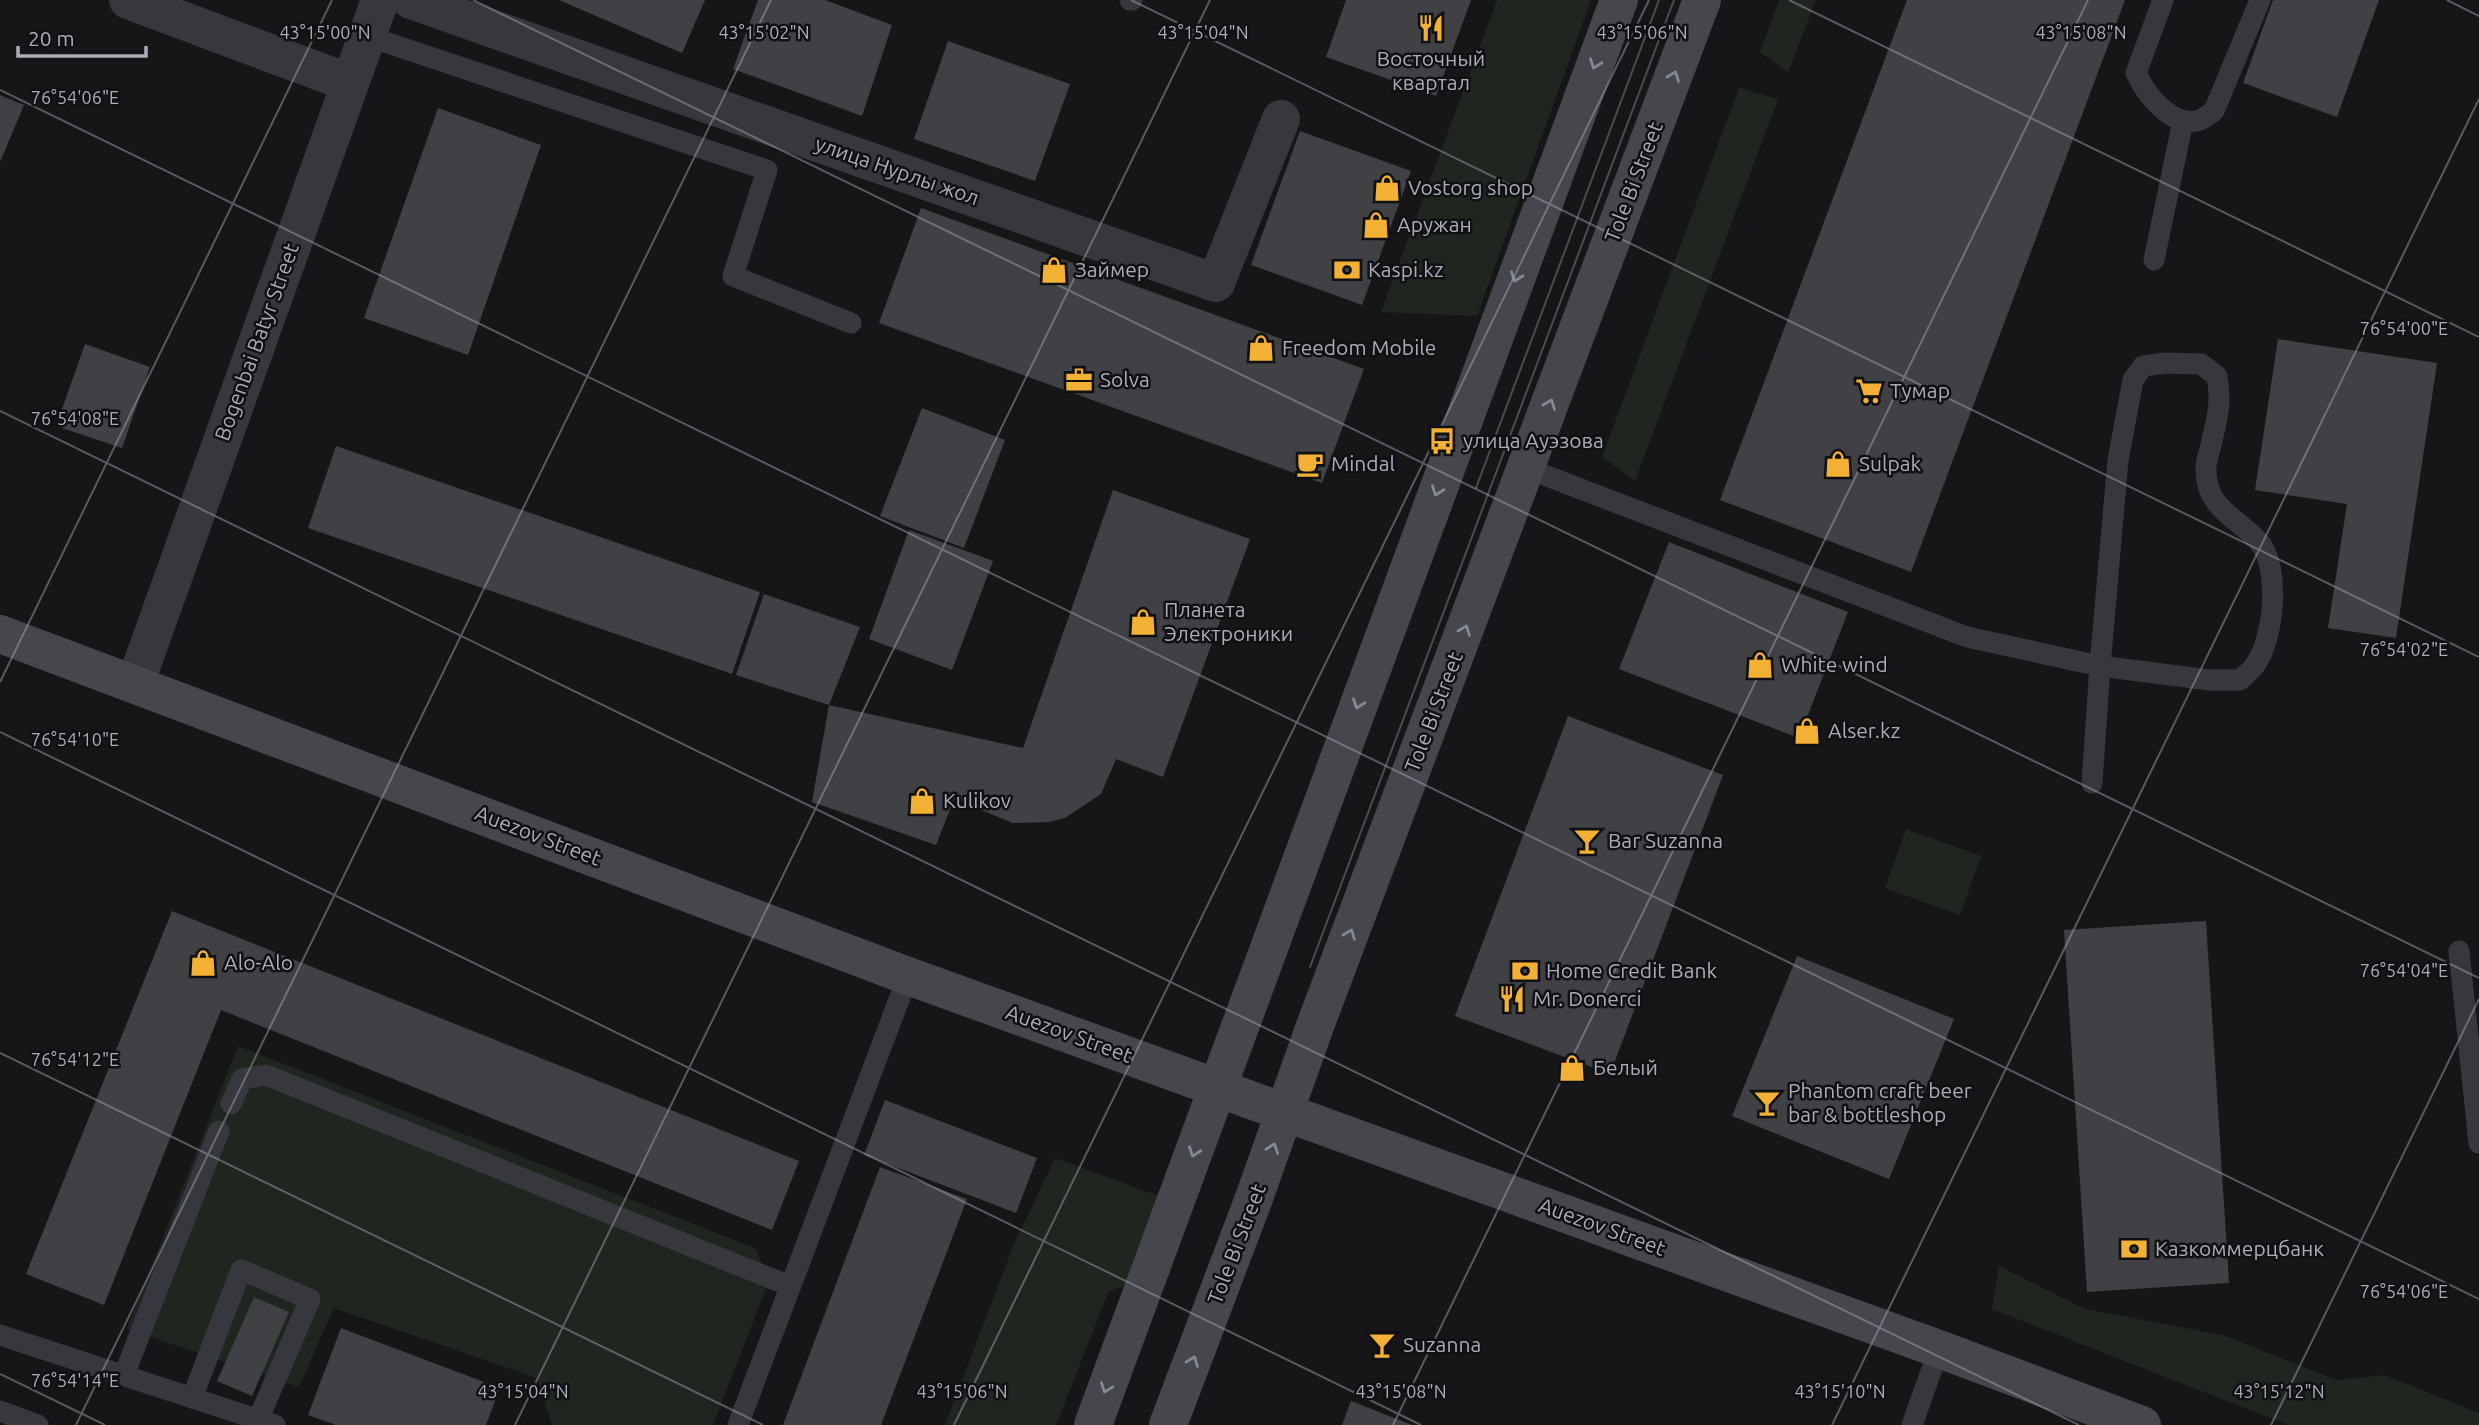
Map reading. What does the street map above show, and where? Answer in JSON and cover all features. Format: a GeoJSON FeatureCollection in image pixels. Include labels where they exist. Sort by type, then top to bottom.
{"type":"FeatureCollection","features":[{"type":"Feature","properties":{"kind":"main road"},"geometry":{"type":"LineString","coordinates":[[1093,1425],[1619,0]]}},
{"type":"Feature","properties":{"kind":"main road","name":"Tole Bi Street"},"geometry":{"type":"LineString","coordinates":[[1168,1425],[1286,1112],[1315,1026],[1702,0]]}},
{"type":"Feature","properties":{"kind":"main road","name":"Auezov Street"},"geometry":{"type":"LineString","coordinates":[[0,634],[908,976],[2142,1425]]}},
{"type":"Feature","properties":{"kind":"street"},"geometry":{"type":"LineString","coordinates":[[128,0],[350,83]]}},
{"type":"Feature","properties":{"kind":"street","name":"Bogenbai Batyr Street"},"geometry":{"type":"LineString","coordinates":[[135,684],[380,0]]}},
{"type":"Feature","properties":{"kind":"street","name":"улица Нурлы жол"},"geometry":{"type":"LineString","coordinates":[[411,0],[1216,283],[1281,119]]}},
{"type":"Feature","properties":{"kind":"lane"},"geometry":{"type":"LineString","coordinates":[[2163,0],[2136,73],[2143,89],[2156,104],[2183,121],[2200,120],[2214,110],[2260,0]]}},
{"type":"Feature","properties":{"kind":"lane"},"geometry":{"type":"LineString","coordinates":[[367,36],[767,170],[733,276],[851,323]]}},
{"type":"Feature","properties":{"kind":"lane"},"geometry":{"type":"LineString","coordinates":[[2154,260],[2183,121]]}},
{"type":"Feature","properties":{"kind":"lane"},"geometry":{"type":"LineString","coordinates":[[1527,468],[1967,637],[2100,666],[2209,680],[2240,680],[2255,665],[2266,643],[2273,599],[2270,557],[2259,541],[2211,497],[2206,471],[2221,399],[2217,376],[2200,364],[2166,363],[2143,366],[2133,380],[2118,460],[2100,666],[2092,783]]}},
{"type":"Feature","properties":{"kind":"lane"},"geometry":{"type":"LineString","coordinates":[[2459,951],[2479,1143]]}},
{"type":"Feature","properties":{"kind":"lane"},"geometry":{"type":"LineString","coordinates":[[738,1425],[908,976]]}},
{"type":"Feature","properties":{"kind":"lane"},"geometry":{"type":"LineString","coordinates":[[231,1104],[242,1079],[266,1075],[790,1286]]}},
{"type":"Feature","properties":{"kind":"lane"},"geometry":{"type":"LineString","coordinates":[[124,1375],[219,1131]]}},
{"type":"Feature","properties":{"kind":"lane"},"geometry":{"type":"LineString","coordinates":[[0,1335],[267,1423],[310,1299],[241,1270],[192,1398]]}},
{"type":"Feature","properties":{"kind":"lane"},"geometry":{"type":"LineString","coordinates":[[1912,1425],[1939,1349]]}},
{"type":"Feature","properties":{"kind":"lane"},"geometry":{"type":"LineString","coordinates":[[0,1411],[38,1425]]}},
{"type":"Feature","properties":{"kind":"shaded area"},"geometry":{"type":"Polygon","coordinates":[[[1497,0],[1591,0],[1477,316],[1381,312],[1497,0]]]}},
{"type":"Feature","properties":{"kind":"shaded area"},"geometry":{"type":"Polygon","coordinates":[[[1779,0],[1816,0],[1788,72],[1760,52],[1779,0]]]}},
{"type":"Feature","properties":{"kind":"shaded area"},"geometry":{"type":"Polygon","coordinates":[[[1739,88],[1778,99],[1635,481],[1602,457],[1739,88]]]}},
{"type":"Feature","properties":{"kind":"shaded area"},"geometry":{"type":"Polygon","coordinates":[[[1906,829],[1981,856],[1960,915],[1885,888],[1906,829]]]}},
{"type":"Feature","properties":{"kind":"shaded area"},"geometry":{"type":"Polygon","coordinates":[[[238,1046],[755,1248],[769,1281],[713,1425],[552,1425],[537,1378],[334,1308],[299,1387],[127,1329],[238,1046]]]}},
{"type":"Feature","properties":{"kind":"shaded area"},"geometry":{"type":"Polygon","coordinates":[[[1055,1158],[1175,1202],[1148,1277],[1109,1291],[1056,1425],[945,1425],[1014,1244],[1055,1158]]]}},
{"type":"Feature","properties":{"kind":"shaded area"},"geometry":{"type":"Polygon","coordinates":[[[1999,1266],[2085,1309],[2223,1335],[2336,1380],[2385,1375],[2479,1413],[2479,1425],[2288,1425],[1992,1309],[1999,1266]]]}},
{"type":"Feature","properties":{"kind":"building"},"geometry":{"type":"Polygon","coordinates":[[[559,0],[705,0],[682,53],[559,0]]]}},
{"type":"Feature","properties":{"kind":"building"},"geometry":{"type":"Polygon","coordinates":[[[758,0],[825,0],[892,25],[862,116],[733,69],[758,0]]]}},
{"type":"Feature","properties":{"kind":"building"},"geometry":{"type":"Polygon","coordinates":[[[1346,0],[1471,0],[1436,96],[1326,57],[1346,0]]]}},
{"type":"Feature","properties":{"kind":"building","name":"Тумар"},"geometry":{"type":"Polygon","coordinates":[[[1907,0],[2125,0],[1911,572],[1720,500],[1907,0]]]}},
{"type":"Feature","properties":{"kind":"building"},"geometry":{"type":"Polygon","coordinates":[[[2273,0],[2379,0],[2337,117],[2243,83],[2273,0]]]}},
{"type":"Feature","properties":{"kind":"building"},"geometry":{"type":"Polygon","coordinates":[[[948,41],[1070,84],[1035,181],[914,139],[948,41]]]}},
{"type":"Feature","properties":{"kind":"building"},"geometry":{"type":"Polygon","coordinates":[[[0,95],[24,105],[0,162],[0,95]]]}},
{"type":"Feature","properties":{"kind":"building"},"geometry":{"type":"Polygon","coordinates":[[[438,108],[541,145],[468,355],[364,318],[438,108]]]}},
{"type":"Feature","properties":{"kind":"building"},"geometry":{"type":"Polygon","coordinates":[[[1300,131],[1411,171],[1362,305],[1251,265],[1300,131]]]}},
{"type":"Feature","properties":{"kind":"building"},"geometry":{"type":"Polygon","coordinates":[[[921,208],[1364,369],[1322,483],[879,323],[921,208]]]}},
{"type":"Feature","properties":{"kind":"building"},"geometry":{"type":"Polygon","coordinates":[[[2278,339],[2437,363],[2396,638],[2328,628],[2347,504],[2255,490],[2278,339]]]}},
{"type":"Feature","properties":{"kind":"building"},"geometry":{"type":"Polygon","coordinates":[[[85,344],[150,367],[122,448],[56,426],[85,344]]]}},
{"type":"Feature","properties":{"kind":"building"},"geometry":{"type":"Polygon","coordinates":[[[922,408],[1005,440],[964,548],[880,516],[922,408]]]}},
{"type":"Feature","properties":{"kind":"building"},"geometry":{"type":"Polygon","coordinates":[[[336,446],[760,592],[732,674],[308,528],[336,446]]]}},
{"type":"Feature","properties":{"kind":"building","name":"Планета Электроники"},"geometry":{"type":"Polygon","coordinates":[[[1113,490],[1250,539],[1163,777],[1116,759],[1101,794],[1065,818],[1049,822],[1013,823],[954,799],[936,845],[812,802],[829,705],[1023,748],[1113,490]]]}},
{"type":"Feature","properties":{"kind":"building"},"geometry":{"type":"Polygon","coordinates":[[[909,530],[993,561],[952,670],[869,639],[909,530]]]}},
{"type":"Feature","properties":{"kind":"building"},"geometry":{"type":"Polygon","coordinates":[[[1669,542],[1848,612],[1799,738],[1619,669],[1669,542]]]}},
{"type":"Feature","properties":{"kind":"building"},"geometry":{"type":"Polygon","coordinates":[[[764,594],[860,627],[829,705],[736,675],[764,594]]]}},
{"type":"Feature","properties":{"kind":"building"},"geometry":{"type":"Polygon","coordinates":[[[1568,716],[1723,775],[1610,1074],[1455,1016],[1568,716]]]}},
{"type":"Feature","properties":{"kind":"building"},"geometry":{"type":"Polygon","coordinates":[[[172,911],[799,1161],[772,1230],[221,1010],[104,1305],[26,1274],[172,911]]]}},
{"type":"Feature","properties":{"kind":"building"},"geometry":{"type":"Polygon","coordinates":[[[2206,921],[2229,1283],[2087,1292],[2064,930],[2206,921]]]}},
{"type":"Feature","properties":{"kind":"building"},"geometry":{"type":"Polygon","coordinates":[[[1797,956],[1954,1019],[1889,1179],[1732,1116],[1797,956]]]}},
{"type":"Feature","properties":{"kind":"building"},"geometry":{"type":"Polygon","coordinates":[[[885,1100],[1037,1158],[1016,1213],[864,1155],[885,1100]]]}},
{"type":"Feature","properties":{"kind":"building"},"geometry":{"type":"Polygon","coordinates":[[[880,1167],[967,1199],[881,1425],[783,1425],[880,1167]]]}},
{"type":"Feature","properties":{"kind":"building"},"geometry":{"type":"Polygon","coordinates":[[[254,1297],[289,1312],[252,1396],[217,1381],[254,1297]]]}},
{"type":"Feature","properties":{"kind":"building"},"geometry":{"type":"Polygon","coordinates":[[[341,1328],[500,1388],[486,1425],[336,1425],[308,1415],[341,1328]]]}},
{"type":"Feature","properties":{"kind":"building"},"geometry":{"type":"Polygon","coordinates":[[[1351,1401],[1412,1425],[1342,1425],[1351,1401]]]}},
{"type":"Feature","properties":{"kind":"tram line"},"geometry":{"type":"LineString","coordinates":[[1476,488],[1659,0]]}},
{"type":"Feature","properties":{"kind":"tram line"},"geometry":{"type":"LineString","coordinates":[[1310,967],[1674,0]]}},
{"type":"Feature","properties":{"kind":"place","name":"Восточный квартал"},"geometry":{"type":"Point","coordinates":[1431,28]}},
{"type":"Feature","properties":{"kind":"place","name":"Vostorg shop"},"geometry":{"type":"Point","coordinates":[1387,188]}},
{"type":"Feature","properties":{"kind":"place","name":"Аружан"},"geometry":{"type":"Point","coordinates":[1376,225]}},
{"type":"Feature","properties":{"kind":"place","name":"Займер"},"geometry":{"type":"Point","coordinates":[1054,270]}},
{"type":"Feature","properties":{"kind":"place","name":"Kaspi.kz"},"geometry":{"type":"Point","coordinates":[1347,270]}},
{"type":"Feature","properties":{"kind":"place","name":"Freedom Mobile"},"geometry":{"type":"Point","coordinates":[1261,348]}},
{"type":"Feature","properties":{"kind":"place","name":"Solva"},"geometry":{"type":"Point","coordinates":[1079,380]}},
{"type":"Feature","properties":{"kind":"place","name":"Тумар"},"geometry":{"type":"Point","coordinates":[1869,391]}},
{"type":"Feature","properties":{"kind":"place","name":"улица Ауэзова"},"geometry":{"type":"Point","coordinates":[1442,441]}},
{"type":"Feature","properties":{"kind":"place","name":"Mindal"},"geometry":{"type":"Point","coordinates":[1310,464]}},
{"type":"Feature","properties":{"kind":"place","name":"Sulpak"},"geometry":{"type":"Point","coordinates":[1838,464]}},
{"type":"Feature","properties":{"kind":"place","name":"Планета Электроники"},"geometry":{"type":"Point","coordinates":[1143,622]}},
{"type":"Feature","properties":{"kind":"place","name":"White wind"},"geometry":{"type":"Point","coordinates":[1760,665]}},
{"type":"Feature","properties":{"kind":"place","name":"Alser.kz"},"geometry":{"type":"Point","coordinates":[1807,731]}},
{"type":"Feature","properties":{"kind":"place","name":"Kulikov"},"geometry":{"type":"Point","coordinates":[922,801]}},
{"type":"Feature","properties":{"kind":"place","name":"Bar Suzanna"},"geometry":{"type":"Point","coordinates":[1587,841]}},
{"type":"Feature","properties":{"kind":"place","name":"Alo-Alo"},"geometry":{"type":"Point","coordinates":[203,963]}},
{"type":"Feature","properties":{"kind":"place","name":"Home Credit Bank"},"geometry":{"type":"Point","coordinates":[1525,971]}},
{"type":"Feature","properties":{"kind":"place","name":"Mr. Donerci"},"geometry":{"type":"Point","coordinates":[1512,999]}},
{"type":"Feature","properties":{"kind":"place","name":"Белый"},"geometry":{"type":"Point","coordinates":[1572,1068]}},
{"type":"Feature","properties":{"kind":"place","name":"Phantom craft beer bar & bottleshop"},"geometry":{"type":"Point","coordinates":[1767,1103]}},
{"type":"Feature","properties":{"kind":"place","name":"Казкоммерцбанк"},"geometry":{"type":"Point","coordinates":[2134,1249]}},
{"type":"Feature","properties":{"kind":"place","name":"Suzanna"},"geometry":{"type":"Point","coordinates":[1382,1345]}}]}
